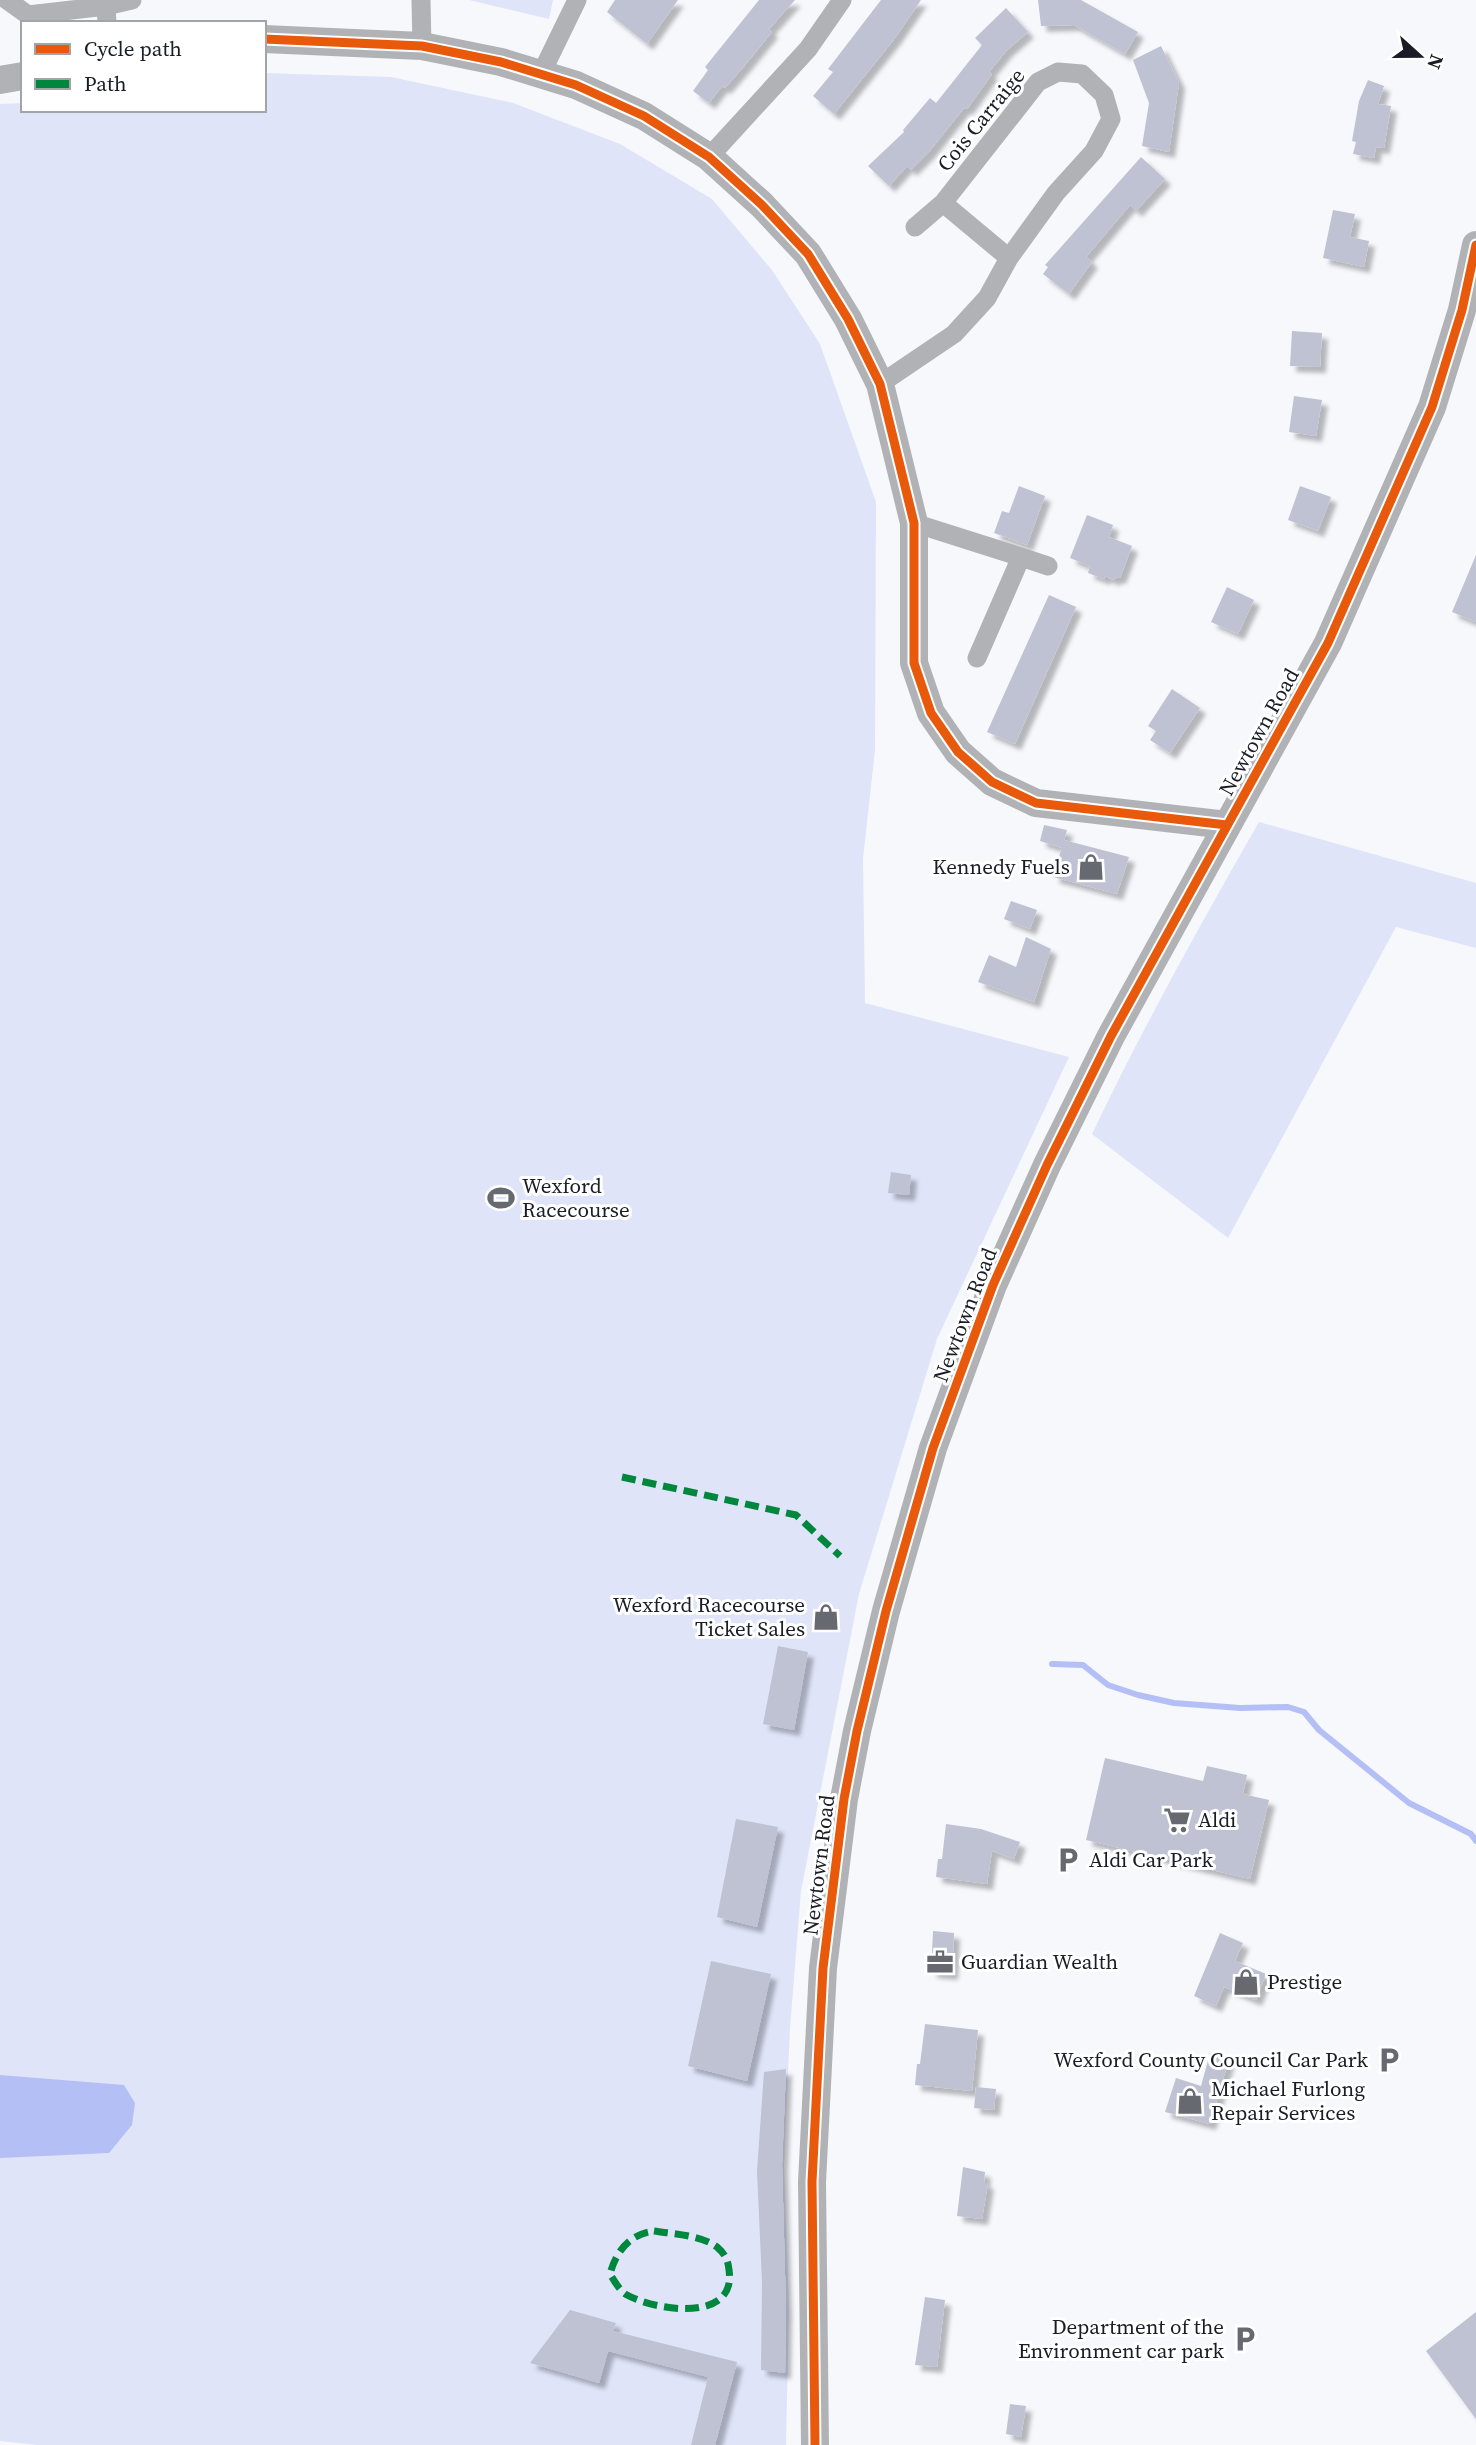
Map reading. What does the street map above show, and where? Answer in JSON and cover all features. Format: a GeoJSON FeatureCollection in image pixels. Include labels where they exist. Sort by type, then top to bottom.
{"type":"FeatureCollection","features":[{"type":"Feature","properties":{"kind":"main road"},"geometry":{"type":"LineString","coordinates":[[266,39],[422,46],[501,62],[576,85],[644,116],[709,157],[762,205],[808,254],[848,319],[880,384],[914,523],[914,663],[931,713],[958,752],[992,782],[1036,803],[1227,825]]}},
{"type":"Feature","properties":{"kind":"main road"},"geometry":{"type":"LineString","coordinates":[[0,80],[21,76]]}},
{"type":"Feature","properties":{"kind":"main road","name":"Newtown Road"},"geometry":{"type":"LineString","coordinates":[[815,2445],[812,2182],[823,1968],[844,1799],[866,1692],[886,1611],[933,1448],[993,1285],[1047,1165],[1105,1047],[1328,643],[1432,407],[1462,310],[1476,245]]}},
{"type":"Feature","properties":{"kind":"street"},"geometry":{"type":"LineString","coordinates":[[7,0],[28,15],[107,14],[132,0]]}},
{"type":"Feature","properties":{"kind":"street"},"geometry":{"type":"LineString","coordinates":[[421,0],[422,46]]}},
{"type":"Feature","properties":{"kind":"street"},"geometry":{"type":"LineString","coordinates":[[541,74],[577,0]]}},
{"type":"Feature","properties":{"kind":"street"},"geometry":{"type":"LineString","coordinates":[[709,157],[808,48],[842,0]]}},
{"type":"Feature","properties":{"kind":"street","name":"Cois Carraige"},"geometry":{"type":"LineString","coordinates":[[880,384],[954,334],[987,298],[1009,258],[1056,193],[1094,151],[1111,119],[1104,95],[1082,74],[1058,72],[1038,82],[943,203],[915,227]]}},
{"type":"Feature","properties":{"kind":"street","name":"Cois Carraige"},"geometry":{"type":"LineString","coordinates":[[943,203],[1009,258]]}},
{"type":"Feature","properties":{"kind":"street"},"geometry":{"type":"LineString","coordinates":[[914,523],[1048,566]]}},
{"type":"Feature","properties":{"kind":"street"},"geometry":{"type":"LineString","coordinates":[[978,658],[1021,557]]}},
{"type":"Feature","properties":{"kind":"shaded area"},"geometry":{"type":"Polygon","coordinates":[[[469,0],[553,0],[549,19],[469,0]]]}},
{"type":"Feature","properties":{"kind":"shaded area","name":"Wexford Racecourse"},"geometry":{"type":"Polygon","coordinates":[[[266,73],[391,77],[513,103],[620,144],[712,199],[772,270],[820,344],[876,502],[875,750],[863,859],[865,1003],[1069,1057],[937,1339],[859,1594],[801,1891],[790,2028],[784,2165],[789,2307],[786,2445],[38,2445],[0,2441],[0,104],[21,103],[21,112],[266,112],[266,73]]]}},
{"type":"Feature","properties":{"kind":"shaded area"},"geometry":{"type":"Polygon","coordinates":[[[1259,822],[1476,883],[1476,948],[1396,927],[1228,1238],[1092,1134],[1172,976],[1259,822]]]}},
{"type":"Feature","properties":{"kind":"water"},"geometry":{"type":"Polygon","coordinates":[[[0,2075],[124,2085],[135,2103],[132,2125],[109,2153],[0,2158],[0,2075]]]}},
{"type":"Feature","properties":{"kind":"building"},"geometry":{"type":"Polygon","coordinates":[[[615,0],[678,0],[647,44],[607,12],[615,0]]]}},
{"type":"Feature","properties":{"kind":"building"},"geometry":{"type":"Polygon","coordinates":[[[759,0],[795,0],[769,29],[772,32],[745,65],[725,88],[722,86],[709,103],[693,91],[708,70],[705,67],[759,0]]]}},
{"type":"Feature","properties":{"kind":"building"},"geometry":{"type":"Polygon","coordinates":[[[881,0],[921,0],[895,38],[834,114],[813,96],[833,72],[828,69],[881,0]]]}},
{"type":"Feature","properties":{"kind":"building"},"geometry":{"type":"Polygon","coordinates":[[[1038,0],[1081,0],[1138,32],[1125,54],[1074,25],[1041,26],[1038,0]]]}},
{"type":"Feature","properties":{"kind":"building"},"geometry":{"type":"Polygon","coordinates":[[[1006,8],[1028,32],[1006,51],[989,72],[992,74],[967,109],[964,108],[928,153],[911,170],[907,166],[889,186],[868,166],[904,132],[930,98],[936,103],[982,45],[975,38],[1006,8]]]}},
{"type":"Feature","properties":{"kind":"building"},"geometry":{"type":"Polygon","coordinates":[[[1161,46],[1179,83],[1169,152],[1142,146],[1149,103],[1133,60],[1161,46]]]}},
{"type":"Feature","properties":{"kind":"building"},"geometry":{"type":"Polygon","coordinates":[[[1368,80],[1384,86],[1378,104],[1391,106],[1384,148],[1376,147],[1374,158],[1353,154],[1356,142],[1352,141],[1359,101],[1368,80]]]}},
{"type":"Feature","properties":{"kind":"building"},"geometry":{"type":"Polygon","coordinates":[[[1141,157],[1165,179],[1136,211],[1130,205],[1086,257],[1092,262],[1069,294],[1043,274],[1048,267],[1045,265],[1141,157]]]}},
{"type":"Feature","properties":{"kind":"building"},"geometry":{"type":"Polygon","coordinates":[[[1333,210],[1355,214],[1350,237],[1369,241],[1364,267],[1323,258],[1333,210]]]}},
{"type":"Feature","properties":{"kind":"building"},"geometry":{"type":"Polygon","coordinates":[[[1292,331],[1322,333],[1320,367],[1290,366],[1292,331]]]}},
{"type":"Feature","properties":{"kind":"building"},"geometry":{"type":"Polygon","coordinates":[[[1294,396],[1322,400],[1316,436],[1289,432],[1294,396]]]}},
{"type":"Feature","properties":{"kind":"building"},"geometry":{"type":"Polygon","coordinates":[[[1019,486],[1045,496],[1027,545],[994,533],[1002,511],[1009,513],[1019,486]]]}},
{"type":"Feature","properties":{"kind":"building"},"geometry":{"type":"Polygon","coordinates":[[[1300,486],[1331,497],[1318,531],[1288,520],[1300,486]]]}},
{"type":"Feature","properties":{"kind":"building"},"geometry":{"type":"Polygon","coordinates":[[[1087,515],[1113,525],[1109,537],[1132,546],[1120,578],[1116,577],[1114,580],[1105,576],[1104,579],[1088,573],[1090,566],[1070,558],[1087,515]]]}},
{"type":"Feature","properties":{"kind":"building"},"geometry":{"type":"Polygon","coordinates":[[[1476,555],[1476,622],[1452,612],[1476,555]]]}},
{"type":"Feature","properties":{"kind":"building"},"geometry":{"type":"Polygon","coordinates":[[[1227,587],[1254,600],[1238,634],[1211,622],[1227,587]]]}},
{"type":"Feature","properties":{"kind":"building"},"geometry":{"type":"Polygon","coordinates":[[[1049,595],[1076,607],[1015,744],[987,732],[1049,595]]]}},
{"type":"Feature","properties":{"kind":"building"},"geometry":{"type":"Polygon","coordinates":[[[1172,689],[1200,708],[1170,753],[1150,740],[1156,731],[1148,726],[1172,689]]]}},
{"type":"Feature","properties":{"kind":"building"},"geometry":{"type":"Polygon","coordinates":[[[1044,825],[1067,830],[1062,848],[1040,841],[1044,825]]]}},
{"type":"Feature","properties":{"kind":"building","name":"Kennedy Fuels"},"geometry":{"type":"Polygon","coordinates":[[[1064,840],[1129,857],[1117,894],[1053,877],[1064,840]]]}},
{"type":"Feature","properties":{"kind":"building"},"geometry":{"type":"Polygon","coordinates":[[[1011,901],[1037,910],[1030,929],[1004,919],[1011,901]]]}},
{"type":"Feature","properties":{"kind":"building"},"geometry":{"type":"Polygon","coordinates":[[[1026,937],[1051,949],[1034,1002],[978,982],[989,955],[1016,967],[1026,937]]]}},
{"type":"Feature","properties":{"kind":"building"},"geometry":{"type":"Polygon","coordinates":[[[891,1172],[911,1175],[909,1195],[888,1193],[891,1172]]]}},
{"type":"Feature","properties":{"kind":"building"},"geometry":{"type":"Polygon","coordinates":[[[778,1646],[808,1652],[794,1730],[763,1724],[778,1646]]]}},
{"type":"Feature","properties":{"kind":"building","name":"Aldi"},"geometry":{"type":"Polygon","coordinates":[[[1105,1758],[1203,1781],[1207,1766],[1247,1775],[1243,1794],[1269,1800],[1250,1879],[1086,1840],[1105,1758]]]}},
{"type":"Feature","properties":{"kind":"building"},"geometry":{"type":"Polygon","coordinates":[[[736,1819],[778,1827],[757,1927],[717,1917],[736,1819]]]}},
{"type":"Feature","properties":{"kind":"building"},"geometry":{"type":"Polygon","coordinates":[[[946,1824],[981,1829],[1020,1842],[1014,1859],[992,1851],[987,1884],[936,1877],[938,1859],[942,1859],[946,1824]]]}},
{"type":"Feature","properties":{"kind":"building"},"geometry":{"type":"Polygon","coordinates":[[[933,1931],[954,1933],[952,1974],[931,1972],[933,1931]]]}},
{"type":"Feature","properties":{"kind":"building"},"geometry":{"type":"Polygon","coordinates":[[[1220,1933],[1243,1943],[1235,1961],[1266,1974],[1256,2000],[1224,1987],[1216,2006],[1194,1996],[1220,1933]]]}},
{"type":"Feature","properties":{"kind":"building"},"geometry":{"type":"Polygon","coordinates":[[[711,1961],[771,1974],[747,2081],[688,2066],[711,1961]]]}},
{"type":"Feature","properties":{"kind":"building"},"geometry":{"type":"Polygon","coordinates":[[[925,2024],[978,2030],[972,2091],[915,2085],[925,2024]]]}},
{"type":"Feature","properties":{"kind":"building"},"geometry":{"type":"Polygon","coordinates":[[[1210,2053],[1229,2059],[1210,2124],[1165,2112],[1176,2078],[1201,2086],[1210,2053]]]}},
{"type":"Feature","properties":{"kind":"building"},"geometry":{"type":"Polygon","coordinates":[[[786,2069],[782,2165],[785,2373],[761,2370],[762,2282],[757,2171],[764,2072],[786,2069]]]}},
{"type":"Feature","properties":{"kind":"building"},"geometry":{"type":"Polygon","coordinates":[[[976,2087],[996,2089],[994,2110],[974,2108],[976,2087]]]}},
{"type":"Feature","properties":{"kind":"building"},"geometry":{"type":"Polygon","coordinates":[[[963,2167],[985,2172],[984,2183],[988,2183],[982,2219],[957,2216],[963,2167]]]}},
{"type":"Feature","properties":{"kind":"building"},"geometry":{"type":"Polygon","coordinates":[[[925,2297],[945,2300],[937,2367],[915,2365],[925,2297]]]}},
{"type":"Feature","properties":{"kind":"building"},"geometry":{"type":"Polygon","coordinates":[[[570,2310],[616,2323],[613,2331],[737,2362],[715,2445],[691,2445],[708,2377],[608,2351],[599,2383],[530,2363],[570,2310]]]}},
{"type":"Feature","properties":{"kind":"building"},"geometry":{"type":"Polygon","coordinates":[[[1476,2312],[1476,2419],[1426,2351],[1476,2312]]]}},
{"type":"Feature","properties":{"kind":"building"},"geometry":{"type":"Polygon","coordinates":[[[1010,2404],[1026,2406],[1021,2437],[1006,2434],[1010,2404]]]}},
{"type":"Feature","properties":{"kind":"waterway"},"geometry":{"type":"LineString","coordinates":[[1052,1664],[1083,1665],[1108,1685],[1174,1703],[1240,1708],[1288,1707],[1304,1712],[1319,1730],[1409,1803],[1471,1834],[1476,1841]]}},
{"type":"Feature","properties":{"kind":"marked path"},"geometry":{"type":"LineString","coordinates":[[622,1477],[796,1515],[840,1556]]}},
{"type":"Feature","properties":{"kind":"marked path"},"geometry":{"type":"LineString","coordinates":[[654,2231],[695,2237],[720,2250],[726,2257],[729,2270],[728,2287],[721,2299],[708,2305],[674,2308],[640,2301],[622,2291],[610,2274],[616,2258],[631,2240],[654,2231]]}},
{"type":"Feature","properties":{"kind":"cycle path"},"geometry":{"type":"LineString","coordinates":[[266,39],[422,46],[501,62],[576,85],[644,116],[709,157],[762,205],[808,254],[848,319],[880,384],[914,523],[914,663],[931,713],[958,752],[992,782],[1036,803],[1227,825]]}},
{"type":"Feature","properties":{"kind":"cycle path"},"geometry":{"type":"LineString","coordinates":[[815,2445],[812,2182],[823,1968],[844,1799],[857,1731],[886,1611],[933,1448],[993,1285],[1047,1165],[1111,1036],[1328,643],[1432,407],[1462,310],[1476,245]]}},
{"type":"Feature","properties":{"kind":"place","name":"Kennedy Fuels"},"geometry":{"type":"Point","coordinates":[1091,867]}},
{"type":"Feature","properties":{"kind":"place","name":"Wexford Racecourse"},"geometry":{"type":"Point","coordinates":[501,1198]}},
{"type":"Feature","properties":{"kind":"place","name":"Wexford Racecourse Ticket Sales"},"geometry":{"type":"Point","coordinates":[826,1617]}},
{"type":"Feature","properties":{"kind":"place","name":"Aldi"},"geometry":{"type":"Point","coordinates":[1177,1820]}},
{"type":"Feature","properties":{"kind":"place","name":"Aldi Car Park"},"geometry":{"type":"Point","coordinates":[1068,1860]}},
{"type":"Feature","properties":{"kind":"place","name":"Guardian Wealth"},"geometry":{"type":"Point","coordinates":[940,1962]}},
{"type":"Feature","properties":{"kind":"place","name":"Prestige"},"geometry":{"type":"Point","coordinates":[1246,1982]}},
{"type":"Feature","properties":{"kind":"place","name":"Wexford County Council Car Park"},"geometry":{"type":"Point","coordinates":[1389,2060]}},
{"type":"Feature","properties":{"kind":"place","name":"Michael Furlong Repair Services"},"geometry":{"type":"Point","coordinates":[1190,2101]}},
{"type":"Feature","properties":{"kind":"place","name":"Department of the Environment car park"},"geometry":{"type":"Point","coordinates":[1245,2339]}}]}
